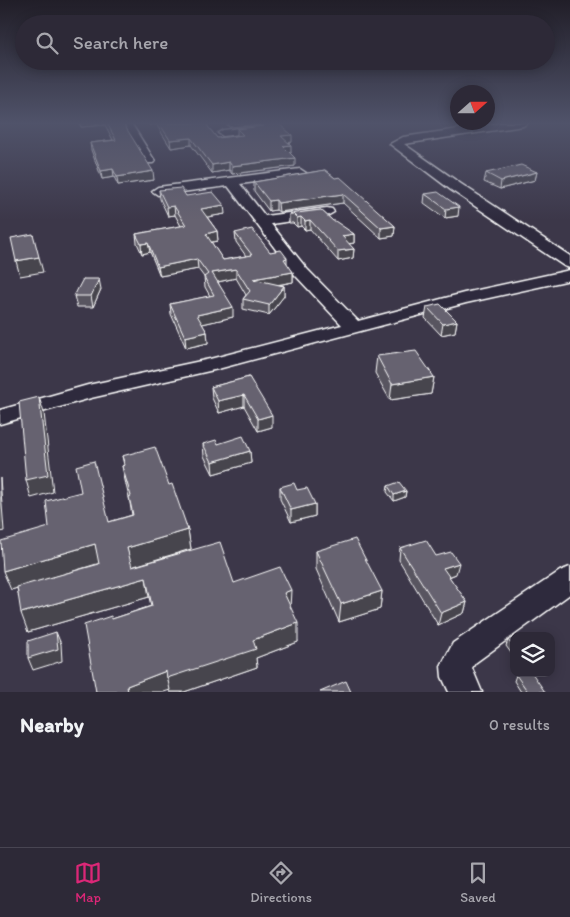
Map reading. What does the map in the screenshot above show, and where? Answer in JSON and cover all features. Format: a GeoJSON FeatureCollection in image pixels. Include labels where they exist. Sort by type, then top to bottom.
{"type":"FeatureCollection","features":[{"type":"Feature","properties":{"kind":"street"},"geometry":{"type":"LineString","coordinates":[[145,155],[149,162]]}},
{"type":"Feature","properties":{"kind":"street"},"geometry":{"type":"LineString","coordinates":[[412,155],[570,263]]}},
{"type":"Feature","properties":{"kind":"street"},"geometry":{"type":"LineString","coordinates":[[158,191],[300,173]]}},
{"type":"Feature","properties":{"kind":"street"},"geometry":{"type":"LineString","coordinates":[[232,183],[300,272],[353,326]]}},
{"type":"Feature","properties":{"kind":"street"},"geometry":{"type":"LineString","coordinates":[[261,221],[327,212]]}},
{"type":"Feature","properties":{"kind":"street"},"geometry":{"type":"LineString","coordinates":[[0,417],[88,392],[211,365],[464,298],[570,275]]}},
{"type":"Feature","properties":{"kind":"street"},"geometry":{"type":"LineString","coordinates":[[466,692],[458,677],[456,666],[464,652],[570,579]]}},
{"type":"Feature","properties":{"kind":"building"},"geometry":{"type":"Polygon","coordinates":[[[95,155],[143,155],[153,171],[117,177],[113,169],[101,171],[95,155]]]}},
{"type":"Feature","properties":{"kind":"building"},"geometry":{"type":"Polygon","coordinates":[[[204,155],[292,155],[295,158],[232,166],[229,162],[212,165],[204,155]]]}},
{"type":"Feature","properties":{"kind":"building"},"geometry":{"type":"Polygon","coordinates":[[[521,165],[537,172],[501,181],[486,173],[521,165]]]}},
{"type":"Feature","properties":{"kind":"building"},"geometry":{"type":"Polygon","coordinates":[[[325,170],[335,178],[340,177],[395,226],[381,228],[343,194],[278,203],[276,200],[269,201],[254,182],[325,170]]]}},
{"type":"Feature","properties":{"kind":"building"},"geometry":{"type":"Polygon","coordinates":[[[181,188],[186,196],[213,192],[224,205],[201,209],[217,231],[206,234],[223,260],[252,255],[235,233],[252,229],[270,252],[281,250],[287,258],[284,259],[293,272],[253,279],[284,286],[269,305],[243,299],[250,291],[236,269],[212,273],[233,307],[197,315],[207,332],[185,337],[170,304],[214,295],[204,277],[208,274],[197,259],[158,267],[148,243],[141,244],[136,234],[186,225],[174,206],[167,207],[159,190],[181,188]]]}},
{"type":"Feature","properties":{"kind":"building"},"geometry":{"type":"Polygon","coordinates":[[[438,192],[459,207],[446,209],[425,194],[438,192]]]}},
{"type":"Feature","properties":{"kind":"building"},"geometry":{"type":"Polygon","coordinates":[[[321,210],[333,221],[354,234],[342,236],[354,249],[338,251],[310,220],[305,221],[301,217],[297,218],[293,214],[289,214],[321,210]]]}},
{"type":"Feature","properties":{"kind":"building"},"geometry":{"type":"Polygon","coordinates":[[[33,234],[39,257],[16,261],[11,238],[33,234]]]}},
{"type":"Feature","properties":{"kind":"building"},"geometry":{"type":"Polygon","coordinates":[[[83,279],[99,279],[91,296],[74,296],[83,279]]]}},
{"type":"Feature","properties":{"kind":"building"},"geometry":{"type":"Polygon","coordinates":[[[440,304],[457,321],[443,324],[427,307],[440,304]]]}},
{"type":"Feature","properties":{"kind":"building"},"geometry":{"type":"Polygon","coordinates":[[[416,351],[434,377],[392,384],[377,356],[416,351]]]}},
{"type":"Feature","properties":{"kind":"building"},"geometry":{"type":"Polygon","coordinates":[[[249,377],[272,415],[258,419],[244,395],[218,401],[211,387],[249,377]]]}},
{"type":"Feature","properties":{"kind":"building"},"geometry":{"type":"Polygon","coordinates":[[[39,397],[48,475],[26,480],[19,402],[39,397]]]}},
{"type":"Feature","properties":{"kind":"building"},"geometry":{"type":"Polygon","coordinates":[[[243,436],[250,451],[212,462],[203,444],[216,440],[218,444],[243,436]]]}},
{"type":"Feature","properties":{"kind":"building"},"geometry":{"type":"Polygon","coordinates":[[[155,447],[169,485],[172,484],[188,530],[127,548],[132,567],[220,542],[234,583],[280,567],[291,590],[284,593],[298,623],[253,640],[256,649],[167,678],[166,671],[127,686],[128,692],[96,692],[84,625],[111,616],[112,619],[152,606],[146,578],[21,613],[17,587],[99,564],[95,544],[3,571],[1,541],[49,527],[46,501],[81,492],[76,466],[94,461],[109,522],[133,515],[129,497],[131,496],[122,466],[125,465],[122,456],[155,447]]]}},
{"type":"Feature","properties":{"kind":"building"},"geometry":{"type":"Polygon","coordinates":[[[399,482],[406,491],[394,495],[388,486],[399,482]]]}},
{"type":"Feature","properties":{"kind":"building"},"geometry":{"type":"Polygon","coordinates":[[[294,483],[297,490],[307,488],[315,504],[291,510],[280,487],[294,483]]]}},
{"type":"Feature","properties":{"kind":"building"},"geometry":{"type":"Polygon","coordinates":[[[355,539],[382,591],[341,604],[316,551],[355,539]]]}},
{"type":"Feature","properties":{"kind":"building"},"geometry":{"type":"Polygon","coordinates":[[[426,540],[436,556],[451,552],[459,563],[443,568],[467,602],[441,613],[400,548],[426,540]]]}},
{"type":"Feature","properties":{"kind":"building"},"geometry":{"type":"Polygon","coordinates":[[[56,632],[58,649],[28,658],[28,641],[56,632]]]}},
{"type":"Feature","properties":{"kind":"building"},"geometry":{"type":"Polygon","coordinates":[[[517,677],[535,677],[545,692],[528,692],[517,677]]]}},
{"type":"Feature","properties":{"kind":"building"},"geometry":{"type":"Polygon","coordinates":[[[346,681],[351,692],[320,692],[346,681]]]}}]}
